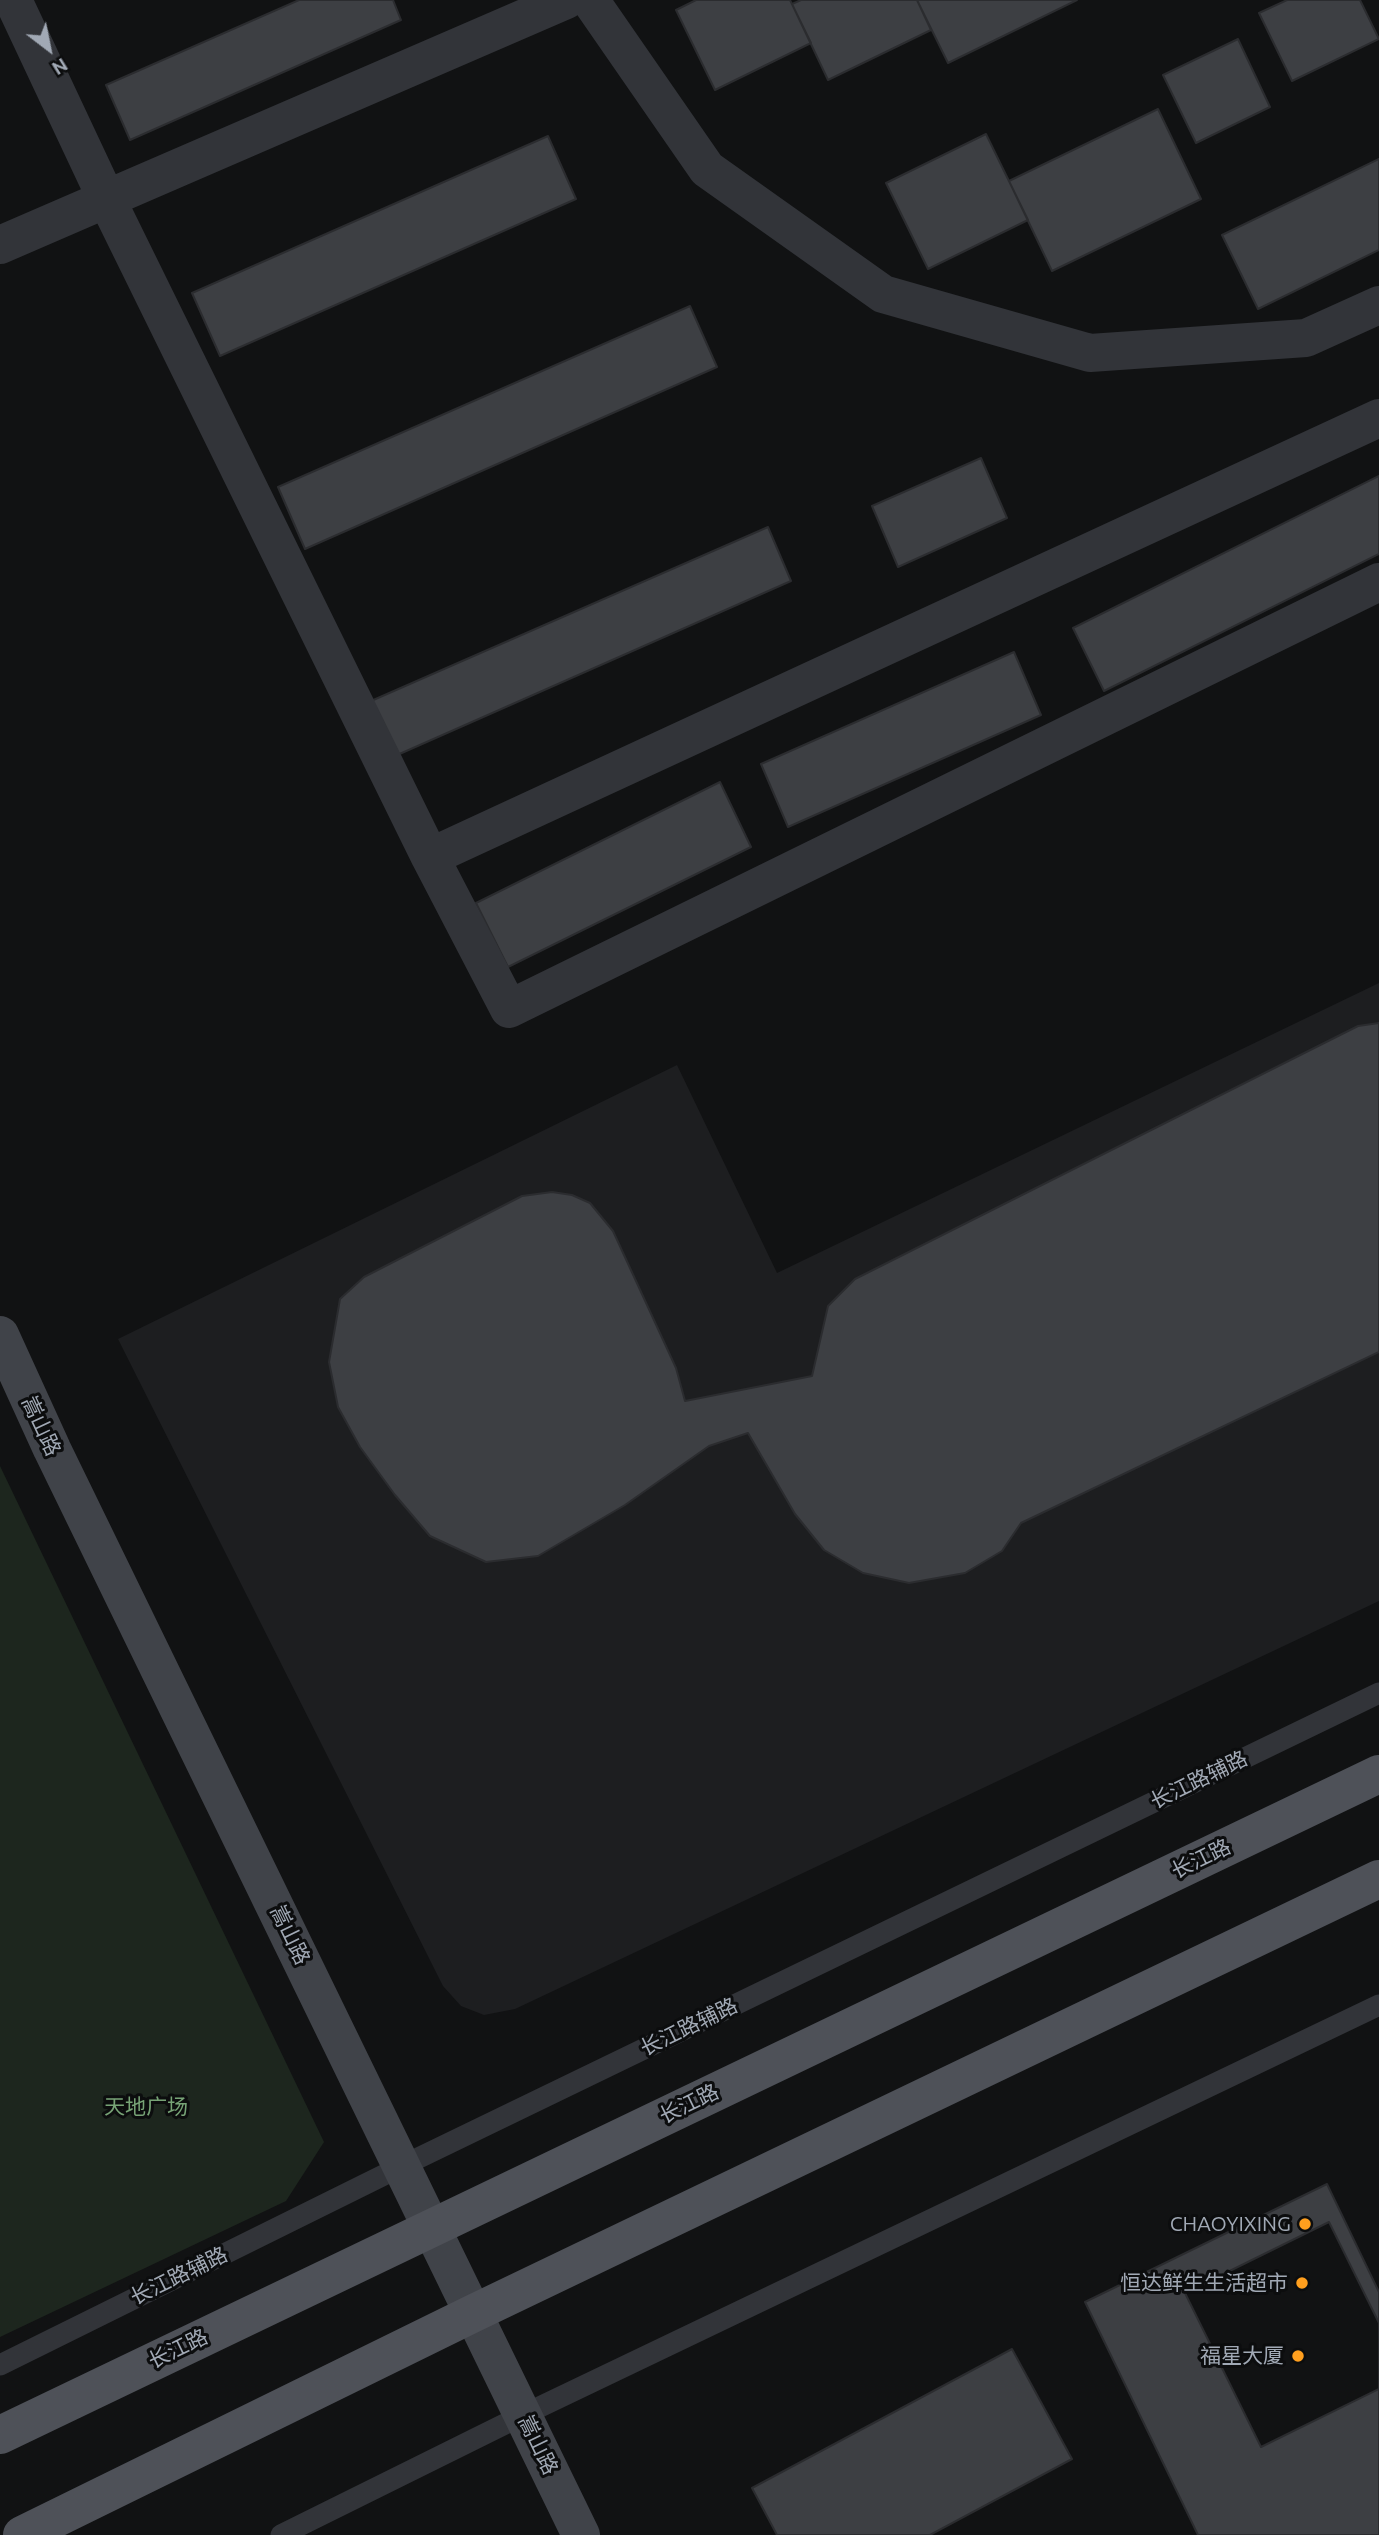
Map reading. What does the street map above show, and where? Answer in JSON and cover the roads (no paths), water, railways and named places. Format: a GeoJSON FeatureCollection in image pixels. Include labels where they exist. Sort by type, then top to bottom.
{"type":"FeatureCollection","features":[{"type":"Feature","properties":{"kind":"main road","name":"长江路"},"geometry":{"type":"LineString","coordinates":[[0,2435],[1379,1774]]}},
{"type":"Feature","properties":{"kind":"main road"},"geometry":{"type":"LineString","coordinates":[[22,2535],[474,2314],[1379,1879]]}},
{"type":"Feature","properties":{"kind":"street"},"geometry":{"type":"LineString","coordinates":[[13,0],[106,198],[430,857],[509,1009],[1379,582]]}},
{"type":"Feature","properties":{"kind":"street"},"geometry":{"type":"LineString","coordinates":[[0,245],[566,0]]}},
{"type":"Feature","properties":{"kind":"street"},"geometry":{"type":"LineString","coordinates":[[590,0],[707,169],[883,294],[1090,353],[1306,338],[1379,305]]}},
{"type":"Feature","properties":{"kind":"street"},"geometry":{"type":"LineString","coordinates":[[430,857],[1379,418]]}},
{"type":"Feature","properties":{"kind":"street","name":"嵩山路"},"geometry":{"type":"LineString","coordinates":[[0,1335],[52,1449],[581,2535]]}},
{"type":"Feature","properties":{"kind":"lane","name":"长江路辅路"},"geometry":{"type":"LineString","coordinates":[[0,2365],[402,2165],[1379,1693]]}},
{"type":"Feature","properties":{"kind":"lane"},"geometry":{"type":"LineString","coordinates":[[281,2535],[523,2415],[1379,2005]]}},
{"type":"Feature","properties":{"kind":"place","name":"CHAOYIXING"},"geometry":{"type":"Point","coordinates":[1305,2224]}},
{"type":"Feature","properties":{"kind":"place","name":"恒达鲜生生活超市"},"geometry":{"type":"Point","coordinates":[1302,2283]}},
{"type":"Feature","properties":{"kind":"place","name":"福星大厦"},"geometry":{"type":"Point","coordinates":[1298,2356]}},
{"type":"Feature","properties":{"kind":"park label","name":"天地广场"},"geometry":{"type":"Point","coordinates":[146,2107]}}]}
